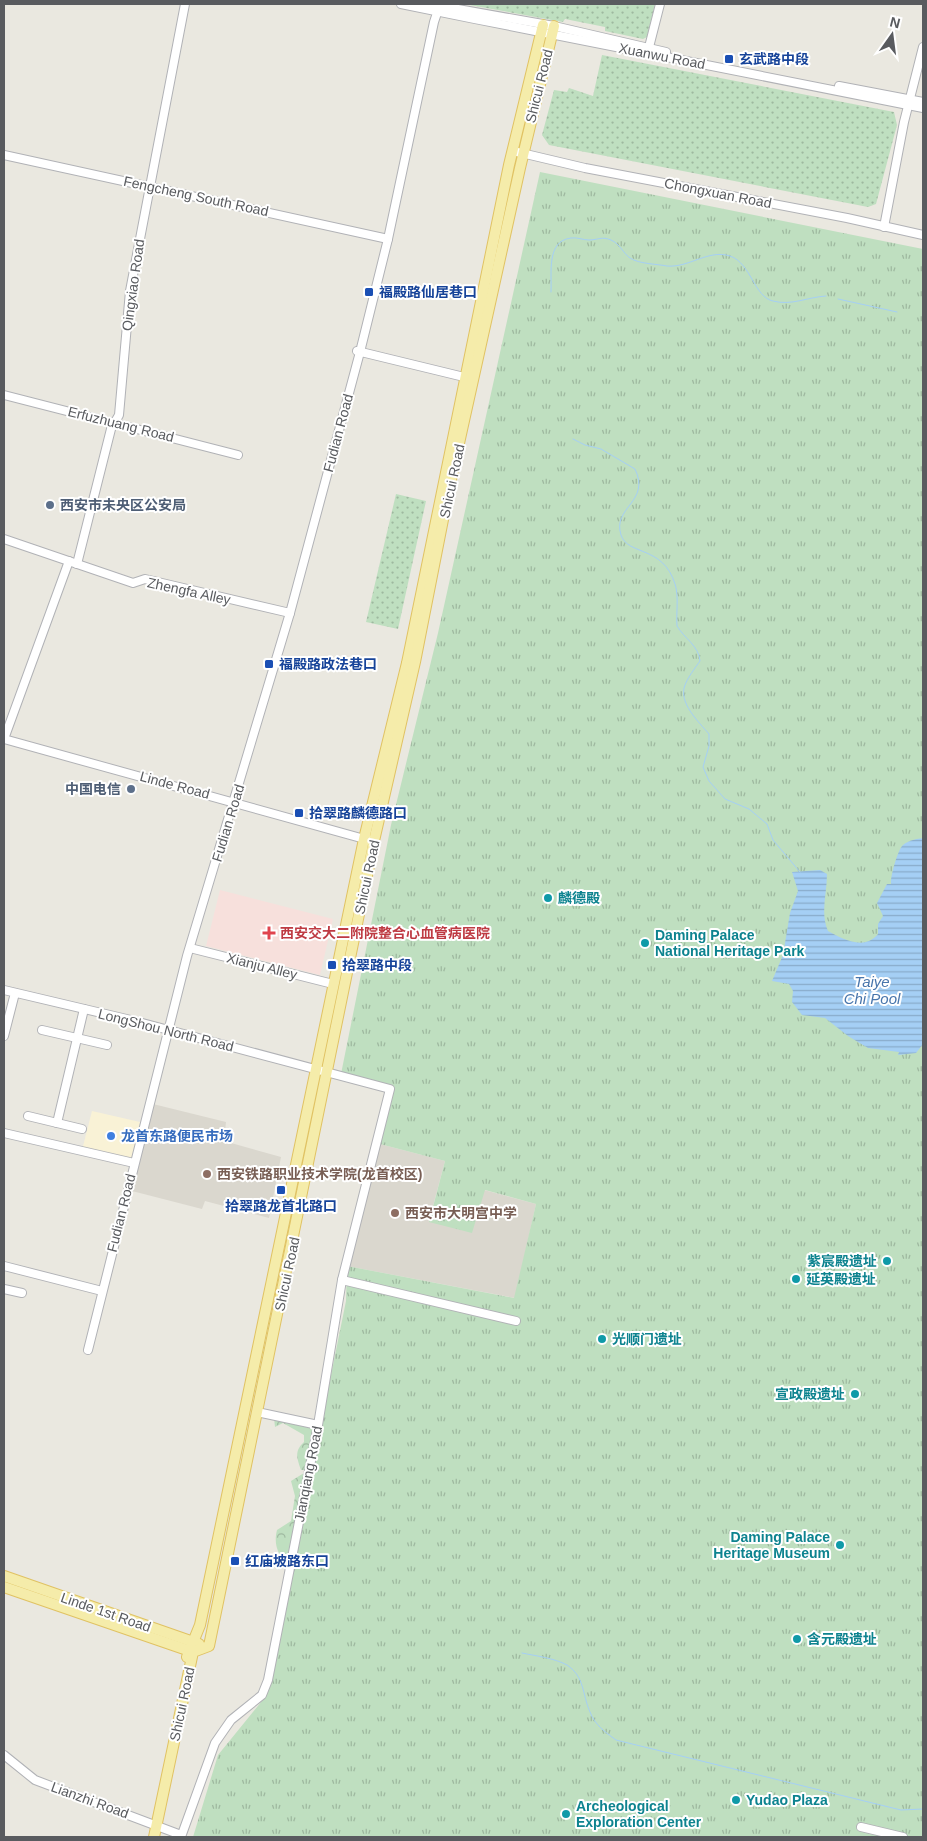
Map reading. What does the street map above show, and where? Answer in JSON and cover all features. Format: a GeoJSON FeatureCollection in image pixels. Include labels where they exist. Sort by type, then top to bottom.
{"type":"FeatureCollection","features":[{"type":"Feature","properties":{"kind":"main road","name":"Shicui Road"},"geometry":{"type":"LineString","coordinates":[[209,1646],[329,1071],[369,840],[407,663],[464,377],[513,151],[548,29]]}},
{"type":"Feature","properties":{"kind":"main road","name":"Shicui Road"},"geometry":{"type":"LineString","coordinates":[[154,1837],[191,1649],[200,1624],[333,984],[415,662],[450,484],[523,154],[548,29]]}},
{"type":"Feature","properties":{"kind":"main road","name":"Linde 1st Road"},"geometry":{"type":"LineString","coordinates":[[4,1576],[191,1649]]}},
{"type":"Feature","properties":{"kind":"main road","name":"Linde 1st Road"},"geometry":{"type":"LineString","coordinates":[[4,1587],[191,1649],[209,1646]]}},
{"type":"Feature","properties":{"kind":"main road","name":"Shicui Road"},"geometry":{"type":"LineString","coordinates":[[149,1837],[155,1825]]}},
{"type":"Feature","properties":{"kind":"street","name":"Qingxiao Road"},"geometry":{"type":"LineString","coordinates":[[4,739],[73,563],[111,429],[119,415],[130,291],[185,4]]}},
{"type":"Feature","properties":{"kind":"street","name":"Xuanwu Road"},"geometry":{"type":"LineString","coordinates":[[401,4],[436,6],[648,51],[909,102],[923,102]]}},
{"type":"Feature","properties":{"kind":"street"},"geometry":{"type":"LineString","coordinates":[[648,51],[660,4]]}},
{"type":"Feature","properties":{"kind":"street","name":"Fudian Road"},"geometry":{"type":"LineString","coordinates":[[88,1350],[190,948],[290,613],[358,353],[387,238],[436,6]]}},
{"type":"Feature","properties":{"kind":"street"},"geometry":{"type":"LineString","coordinates":[[884,227],[909,102],[923,48]]}},
{"type":"Feature","properties":{"kind":"street","name":"Xuanwu Road"},"geometry":{"type":"LineString","coordinates":[[909,102],[923,108]]}},
{"type":"Feature","properties":{"kind":"street","name":"Chongxuan Road"},"geometry":{"type":"LineString","coordinates":[[513,151],[585,168],[856,220],[923,236]]}},
{"type":"Feature","properties":{"kind":"street","name":"Fengcheng South Road"},"geometry":{"type":"LineString","coordinates":[[4,155],[387,238]]}},
{"type":"Feature","properties":{"kind":"street"},"geometry":{"type":"LineString","coordinates":[[358,353],[464,377]]}},
{"type":"Feature","properties":{"kind":"street","name":"Erfuzhuang Road"},"geometry":{"type":"LineString","coordinates":[[4,394],[238,454]]}},
{"type":"Feature","properties":{"kind":"street","name":"Zhengfa Alley"},"geometry":{"type":"LineString","coordinates":[[4,539],[134,584],[145,579],[290,613]]}},
{"type":"Feature","properties":{"kind":"street","name":"Linde Road"},"geometry":{"type":"LineString","coordinates":[[4,739],[369,840]]}},
{"type":"Feature","properties":{"kind":"street","name":"Xianju Alley"},"geometry":{"type":"LineString","coordinates":[[190,948],[333,984]]}},
{"type":"Feature","properties":{"kind":"street","name":"LongShou North Road"},"geometry":{"type":"LineString","coordinates":[[4,990],[84,1008],[390,1088]]}},
{"type":"Feature","properties":{"kind":"street"},"geometry":{"type":"LineString","coordinates":[[4,1036],[15,992]]}},
{"type":"Feature","properties":{"kind":"street"},"geometry":{"type":"LineString","coordinates":[[57,1123],[84,1008]]}},
{"type":"Feature","properties":{"kind":"street"},"geometry":{"type":"LineString","coordinates":[[42,1030],[107,1045]]}},
{"type":"Feature","properties":{"kind":"street","name":"Jianqiang Road"},"geometry":{"type":"LineString","coordinates":[[181,1836],[215,1743],[231,1720],[262,1695],[268,1680],[318,1426],[342,1280],[390,1088]]}},
{"type":"Feature","properties":{"kind":"street"},"geometry":{"type":"LineString","coordinates":[[28,1116],[82,1130]]}},
{"type":"Feature","properties":{"kind":"street"},"geometry":{"type":"LineString","coordinates":[[4,1133],[134,1163]]}},
{"type":"Feature","properties":{"kind":"street"},"geometry":{"type":"LineString","coordinates":[[4,1266],[102,1290]]}},
{"type":"Feature","properties":{"kind":"street"},"geometry":{"type":"LineString","coordinates":[[342,1280],[516,1321]]}},
{"type":"Feature","properties":{"kind":"street"},"geometry":{"type":"LineString","coordinates":[[4,1289],[22,1294]]}},
{"type":"Feature","properties":{"kind":"street"},"geometry":{"type":"LineString","coordinates":[[257,1412],[318,1426]]}},
{"type":"Feature","properties":{"kind":"street","name":"Lianzhi Road"},"geometry":{"type":"LineString","coordinates":[[4,1755],[35,1780],[181,1836]]}},
{"type":"Feature","properties":{"kind":"street"},"geometry":{"type":"LineString","coordinates":[[861,1827],[903,1837]]}},
{"type":"Feature","properties":{"kind":"shaded area","name":"西安交大二附院整合心血管病医院"},"geometry":{"type":"Polygon","coordinates":[[[220,890],[333,919],[320,975],[206,946],[220,890]]]}},
{"type":"Feature","properties":{"kind":"shaded area","name":"西安铁路职业技术学院(龙首校区)"},"geometry":{"type":"Polygon","coordinates":[[[153,1104],[226,1122],[224,1141],[281,1157],[269,1218],[205,1201],[202,1209],[132,1191],[153,1104]]]}},
{"type":"Feature","properties":{"kind":"shaded area","name":"龙首东路便民市场"},"geometry":{"type":"Polygon","coordinates":[[[92,1111],[140,1122],[131,1162],[82,1150],[92,1111]]]}},
{"type":"Feature","properties":{"kind":"shaded area","name":"西安市大明宫中学"},"geometry":{"type":"Polygon","coordinates":[[[376,1143],[445,1161],[429,1221],[484,1190],[536,1204],[515,1298],[347,1266],[376,1143]]]}},
{"type":"Feature","properties":{"kind":"green space"},"geometry":{"type":"Polygon","coordinates":[[[464,4],[655,4],[647,37],[643,39],[605,31],[605,27],[565,19],[563,22],[464,4]]]}},
{"type":"Feature","properties":{"kind":"green space"},"geometry":{"type":"Polygon","coordinates":[[[602,55],[894,112],[897,125],[876,204],[868,207],[549,145],[542,135],[554,90],[567,92],[569,88],[593,96],[602,55]]]}},
{"type":"Feature","properties":{"kind":"green space","name":"Daming Palace National Heritage Park"},"geometry":{"type":"Polygon","coordinates":[[[540,172],[923,249],[923,1837],[193,1837],[218,1755],[266,1696],[346,1301],[347,1266],[514,1298],[536,1204],[485,1190],[472,1233],[429,1222],[445,1161],[376,1143],[390,1093],[340,1079],[391,825],[438,633],[540,172]]]}},
{"type":"Feature","properties":{"kind":"green space"},"geometry":{"type":"Polygon","coordinates":[[[396,494],[426,501],[398,629],[366,622],[396,494]]]}},
{"type":"Feature","properties":{"kind":"green space"},"geometry":{"type":"Polygon","coordinates":[[[274,1418],[314,1427],[306,1470],[301,1470],[297,1455],[299,1448],[304,1442],[304,1435],[283,1423],[275,1427],[274,1418]]]}},
{"type":"Feature","properties":{"kind":"green space"},"geometry":{"type":"Polygon","coordinates":[[[304,1473],[287,1567],[278,1550],[276,1541],[277,1530],[291,1521],[295,1496],[291,1481],[304,1473]]]}},
{"type":"Feature","properties":{"kind":"water","name":"Taiye Chi Pool"},"geometry":{"type":"Polygon","coordinates":[[[923,838],[923,1044],[916,1053],[898,1055],[899,1052],[868,1048],[848,1036],[825,1018],[802,1015],[792,1002],[793,991],[789,984],[772,981],[783,955],[790,913],[798,891],[792,872],[820,870],[827,874],[824,917],[828,931],[853,942],[866,942],[878,934],[878,924],[883,916],[877,903],[887,884],[891,884],[895,863],[901,848],[908,842],[923,838]]]}},
{"type":"Feature","properties":{"kind":"waterway"},"geometry":{"type":"LineString","coordinates":[[551,292],[552,259],[557,245],[563,240],[573,238],[589,240],[602,238],[614,242],[630,258],[643,263],[675,266],[714,255],[730,256],[743,265],[761,293],[773,301],[793,302],[826,296]]}},
{"type":"Feature","properties":{"kind":"waterway"},"geometry":{"type":"LineString","coordinates":[[838,299],[897,312]]}},
{"type":"Feature","properties":{"kind":"waterway"},"geometry":{"type":"LineString","coordinates":[[573,439],[585,445],[601,449],[635,469],[639,480],[638,489],[622,518],[620,525],[621,535],[625,542],[662,563],[670,572],[675,584],[677,626],[694,646],[700,661],[685,685],[684,699],[695,718],[709,734],[709,746],[703,767],[709,781],[725,799],[749,809],[767,824],[773,840],[800,872]]}},
{"type":"Feature","properties":{"kind":"waterway"},"geometry":{"type":"LineString","coordinates":[[522,1653],[556,1661],[567,1665],[573,1670],[580,1680],[592,1717],[604,1731],[616,1740],[901,1810],[923,1809]]}},
{"type":"Feature","properties":{"kind":"place","name":"玄武路中段"},"geometry":{"type":"Point","coordinates":[729,59]}},
{"type":"Feature","properties":{"kind":"place","name":"福殿路仙居巷口"},"geometry":{"type":"Point","coordinates":[369,292]}},
{"type":"Feature","properties":{"kind":"place","name":"西安市未央区公安局"},"geometry":{"type":"Point","coordinates":[50,505]}},
{"type":"Feature","properties":{"kind":"place","name":"福殿路政法巷口"},"geometry":{"type":"Point","coordinates":[269,664]}},
{"type":"Feature","properties":{"kind":"place","name":"中国电信"},"geometry":{"type":"Point","coordinates":[131,789]}},
{"type":"Feature","properties":{"kind":"place","name":"拾翠路麟德路口"},"geometry":{"type":"Point","coordinates":[299,813]}},
{"type":"Feature","properties":{"kind":"place","name":"麟德殿"},"geometry":{"type":"Point","coordinates":[548,898]}},
{"type":"Feature","properties":{"kind":"place","name":"西安交大二附院整合心血管病医院"},"geometry":{"type":"Point","coordinates":[269,933]}},
{"type":"Feature","properties":{"kind":"place","name":"Daming Palace National Heritage Park"},"geometry":{"type":"Point","coordinates":[645,943]}},
{"type":"Feature","properties":{"kind":"place","name":"拾翠路中段"},"geometry":{"type":"Point","coordinates":[332,965]}},
{"type":"Feature","properties":{"kind":"place","name":"龙首东路便民市场"},"geometry":{"type":"Point","coordinates":[111,1136]}},
{"type":"Feature","properties":{"kind":"place","name":"西安铁路职业技术学院(龙首校区)"},"geometry":{"type":"Point","coordinates":[207,1174]}},
{"type":"Feature","properties":{"kind":"place","name":"拾翠路龙首北路口"},"geometry":{"type":"Point","coordinates":[281,1190]}},
{"type":"Feature","properties":{"kind":"place","name":"西安市大明宫中学"},"geometry":{"type":"Point","coordinates":[395,1213]}},
{"type":"Feature","properties":{"kind":"place","name":"紫宸殿遗址"},"geometry":{"type":"Point","coordinates":[887,1261]}},
{"type":"Feature","properties":{"kind":"place","name":"延英殿遗址"},"geometry":{"type":"Point","coordinates":[796,1279]}},
{"type":"Feature","properties":{"kind":"place","name":"光顺门遗址"},"geometry":{"type":"Point","coordinates":[602,1339]}},
{"type":"Feature","properties":{"kind":"place","name":"宣政殿遗址"},"geometry":{"type":"Point","coordinates":[855,1394]}},
{"type":"Feature","properties":{"kind":"place","name":"Daming Palace Heritage Museum"},"geometry":{"type":"Point","coordinates":[840,1545]}},
{"type":"Feature","properties":{"kind":"place","name":"红庙坡路东口"},"geometry":{"type":"Point","coordinates":[235,1561]}},
{"type":"Feature","properties":{"kind":"place","name":"含元殿遗址"},"geometry":{"type":"Point","coordinates":[797,1639]}},
{"type":"Feature","properties":{"kind":"place","name":"Yudao Plaza"},"geometry":{"type":"Point","coordinates":[736,1800]}},
{"type":"Feature","properties":{"kind":"place","name":"Archeological Exploration Center"},"geometry":{"type":"Point","coordinates":[566,1814]}}]}
